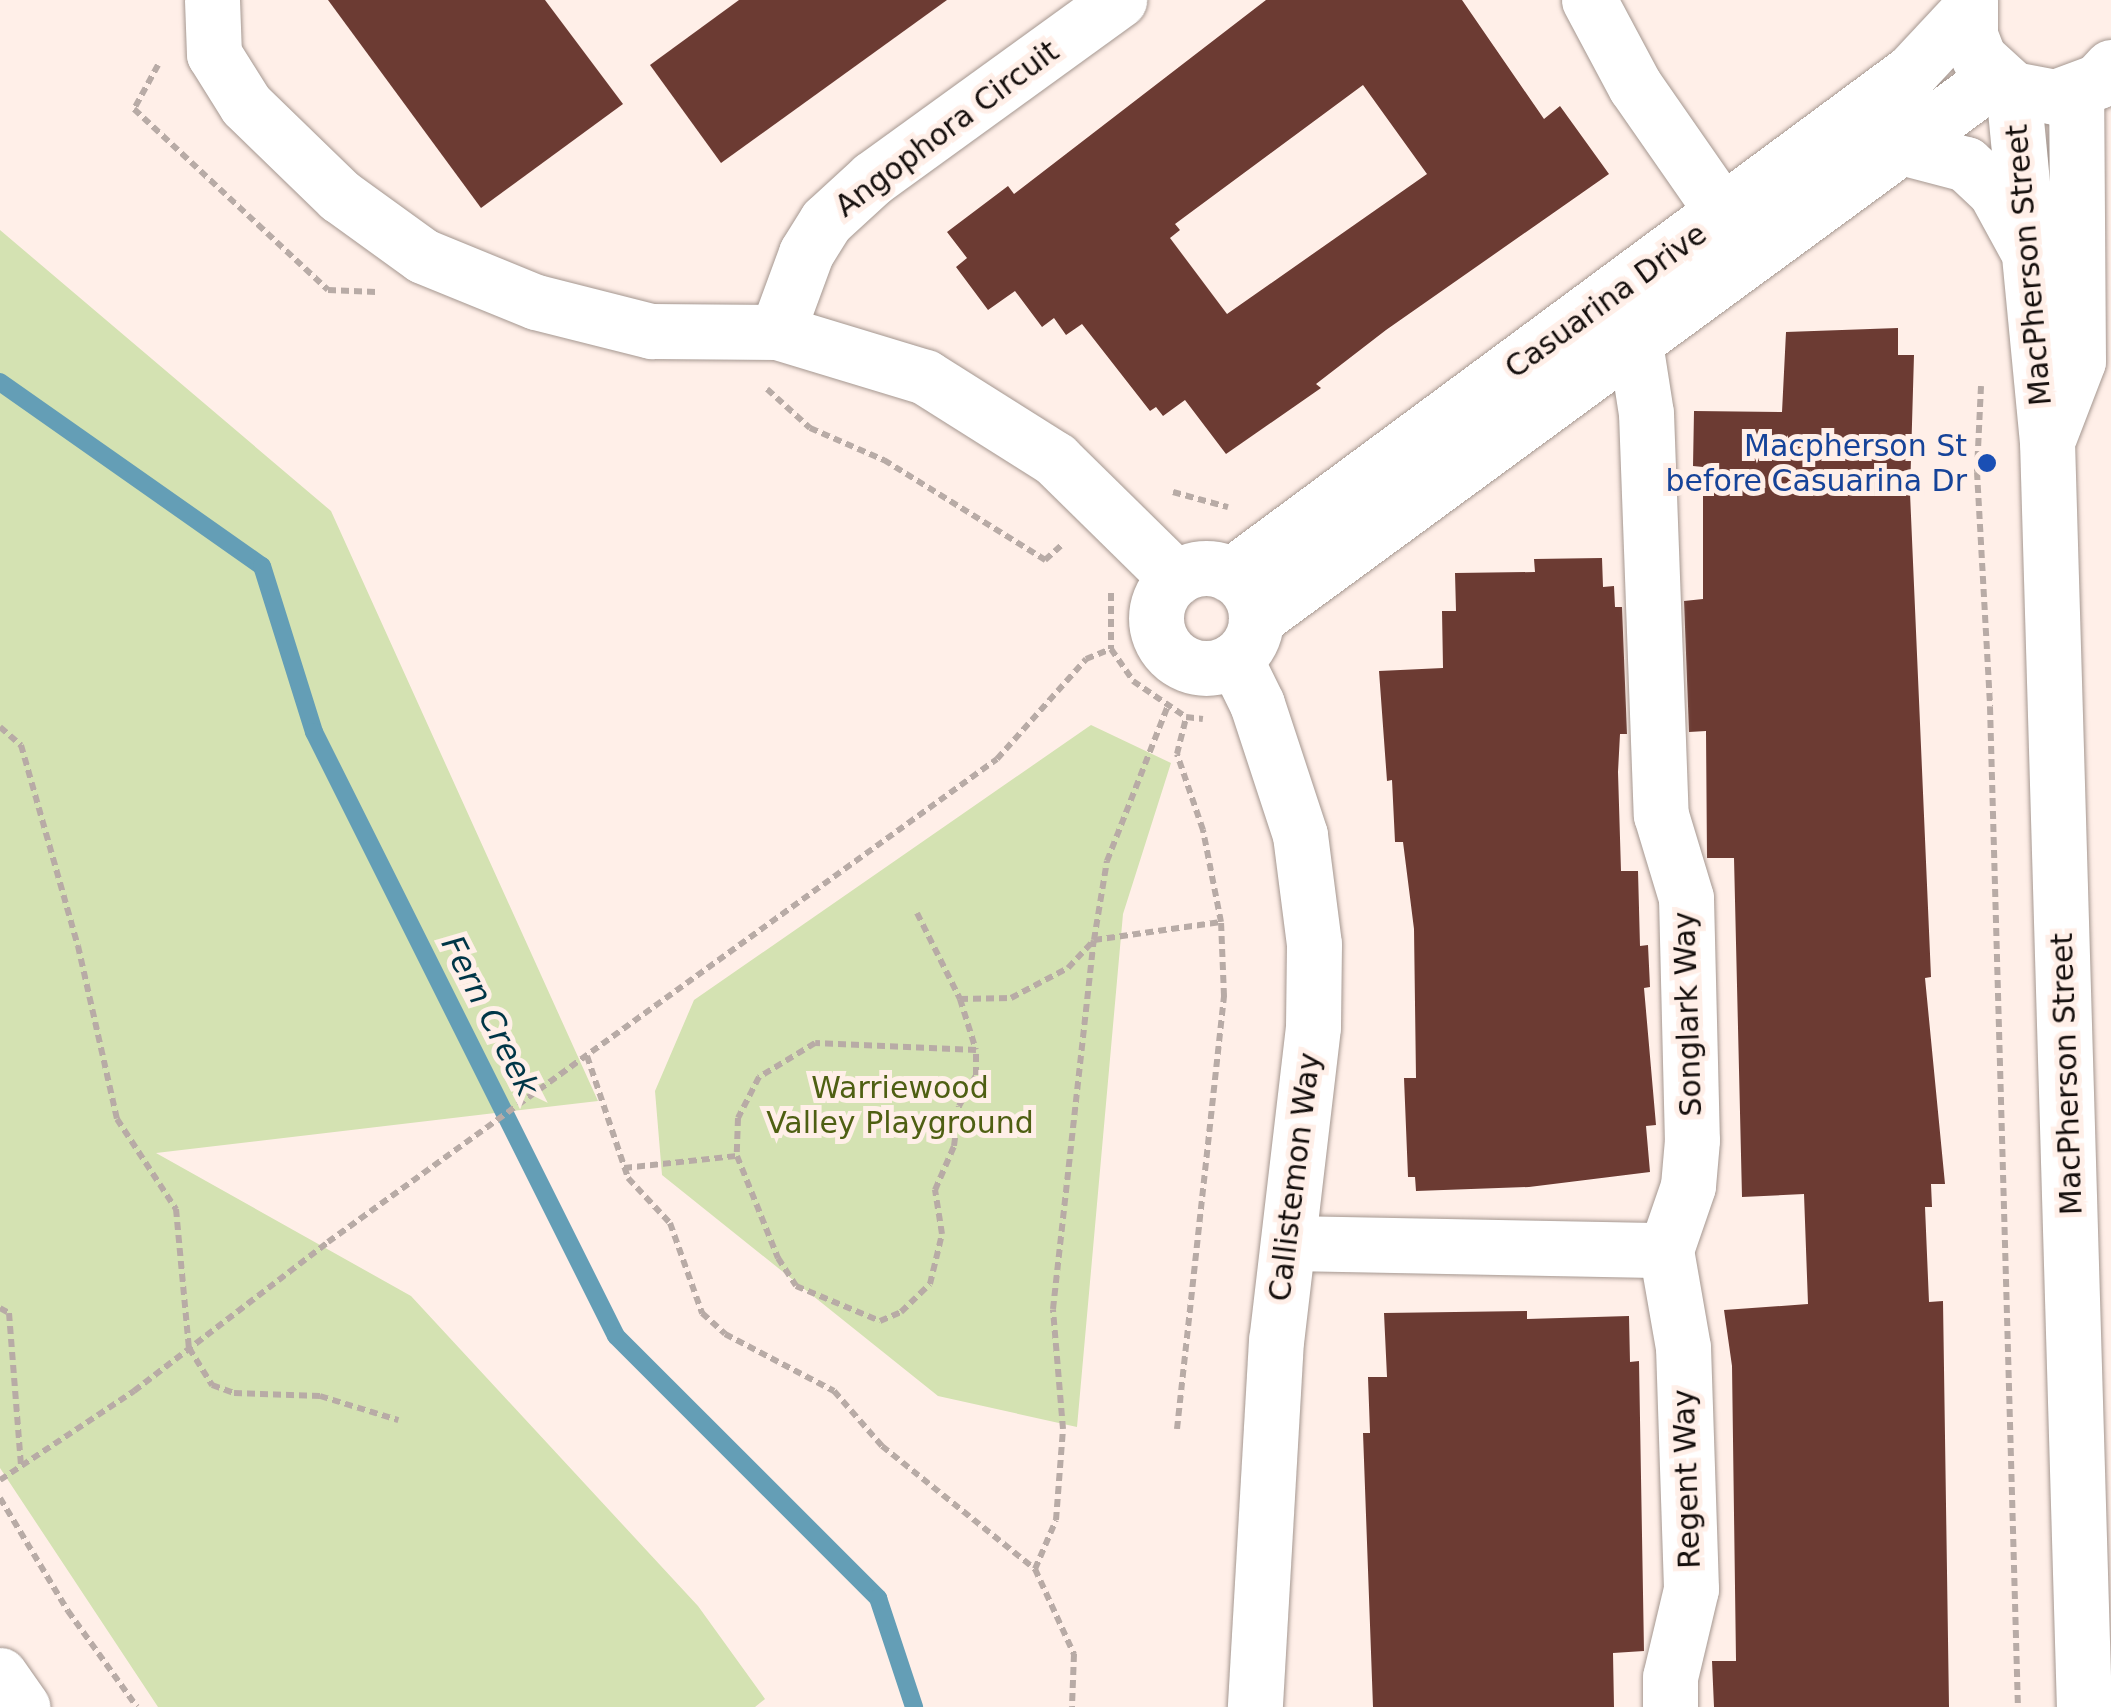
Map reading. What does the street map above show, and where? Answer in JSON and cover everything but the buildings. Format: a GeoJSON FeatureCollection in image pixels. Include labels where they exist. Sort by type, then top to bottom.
{"type":"FeatureCollection","features":[{"type":"Feature","properties":{"kind":"street"},"geometry":{"type":"LineString","coordinates":[[212,0],[214,54],[246,105],[340,196],[424,256],[536,302],[651,331],[778,332],[924,377],[1055,458],[1176,578]]}},
{"type":"Feature","properties":{"kind":"street","name":"Angophora Circuit"},"geometry":{"type":"LineString","coordinates":[[778,332],[806,254],[826,222],[873,178],[1119,0]]}},
{"type":"Feature","properties":{"kind":"street"},"geometry":{"type":"LineString","coordinates":[[1589,0],[1635,86],[1724,214]]}},
{"type":"Feature","properties":{"kind":"street"},"geometry":{"type":"LineString","coordinates":[[1969,5],[1980,58],[2004,83],[2034,96],[2093,79]]}},
{"type":"Feature","properties":{"kind":"street","name":"Casuarina Drive"},"geometry":{"type":"LineString","coordinates":[[1241,618],[1724,214],[1912,70],[1969,5]]}},
{"type":"Feature","properties":{"kind":"street","name":"MacPherson Street"},"geometry":{"type":"LineString","coordinates":[[2047,441],[2078,360],[2093,79]]}},
{"type":"Feature","properties":{"kind":"street","name":"Casuarina Drive"},"geometry":{"type":"LineString","coordinates":[[1241,618],[1636,343],[1901,146],[2004,83]]}},
{"type":"Feature","properties":{"kind":"street","name":"MacPherson Street"},"geometry":{"type":"LineString","coordinates":[[2004,83],[2047,441],[2084,1707]]}},
{"type":"Feature","properties":{"kind":"street"},"geometry":{"type":"LineString","coordinates":[[1901,146],[1966,164],[1995,192],[2025,246]]}},
{"type":"Feature","properties":{"kind":"street","name":"Songlark Way"},"geometry":{"type":"LineString","coordinates":[[1636,343],[1646,413],[1661,815],[1686,898],[1692,1140],[1688,1186],[1666,1250]]}},
{"type":"Feature","properties":{"kind":"street"},"geometry":{"type":"LineString","coordinates":[[1203,568],[1241,618],[1202,668],[1171,654],[1161,640],[1158,606],[1176,578],[1203,568]]}},
{"type":"Feature","properties":{"kind":"street","name":"Callistemon Way"},"geometry":{"type":"LineString","coordinates":[[1241,618],[1257,704],[1300,835],[1314,944],[1313,1027],[1291,1242],[1276,1340],[1254,1707]]}},
{"type":"Feature","properties":{"kind":"street"},"geometry":{"type":"LineString","coordinates":[[1291,1242],[1666,1250]]}},
{"type":"Feature","properties":{"kind":"street","name":"Regent Way"},"geometry":{"type":"LineString","coordinates":[[1666,1250],[1683,1346],[1691,1590],[1670,1677],[1670,1707]]}},
{"type":"Feature","properties":{"kind":"street"},"geometry":{"type":"LineString","coordinates":[[0,1675],[22,1707]]}},
{"type":"Feature","properties":{"kind":"path"},"geometry":{"type":"LineString","coordinates":[[1982,366],[1977,472],[1991,728],[2018,1707]]}},
{"type":"Feature","properties":{"kind":"path"},"geometry":{"type":"LineString","coordinates":[[0,1480],[189,1348],[997,759],[1086,659],[1110,650]]}},
{"type":"Feature","properties":{"kind":"path"},"geometry":{"type":"LineString","coordinates":[[1034,1569],[1056,1520],[1063,1428],[1053,1308],[1094,940],[1107,861],[1168,705]]}},
{"type":"Feature","properties":{"kind":"path"},"geometry":{"type":"LineString","coordinates":[[1177,1429],[1223,1012],[1221,922],[1203,830],[1177,754],[1186,717]]}},
{"type":"Feature","properties":{"kind":"path"},"geometry":{"type":"LineString","coordinates":[[0,727],[21,745],[78,946],[117,1119],[176,1209],[189,1348],[212,1385],[234,1392],[320,1396],[398,1420]]}},
{"type":"Feature","properties":{"kind":"path"},"geometry":{"type":"LineString","coordinates":[[917,913],[960,999],[976,1050],[976,1076],[959,1106],[954,1146],[936,1190],[942,1234],[930,1284],[902,1312],[880,1321],[796,1286],[778,1258],[737,1156],[738,1118],[759,1077],[815,1043],[976,1050]]}},
{"type":"Feature","properties":{"kind":"path"},"geometry":{"type":"LineString","coordinates":[[960,999],[1010,998],[1068,968],[1094,940],[1221,922]]}},
{"type":"Feature","properties":{"kind":"path"},"geometry":{"type":"LineString","coordinates":[[587,1056],[624,1168],[670,1223],[702,1313],[725,1334],[834,1391],[882,1446],[1034,1569],[1074,1654],[1072,1707]]}},
{"type":"Feature","properties":{"kind":"path"},"geometry":{"type":"LineString","coordinates":[[624,1168],[737,1156]]}},
{"type":"Feature","properties":{"kind":"path"},"geometry":{"type":"LineString","coordinates":[[0,1308],[9,1313],[21,1466]]}},
{"type":"Feature","properties":{"kind":"path"},"geometry":{"type":"LineString","coordinates":[[0,1498],[68,1611],[138,1707]]}},
{"type":"Feature","properties":{"kind":"green space"},"geometry":{"type":"Polygon","coordinates":[[[0,230],[331,511],[598,1101],[156,1153],[411,1296],[698,1606],[765,1699],[755,1707],[158,1707],[0,1468],[0,230]]]}},
{"type":"Feature","properties":{"kind":"green space","name":"Warriewood Valley Playground"},"geometry":{"type":"Polygon","coordinates":[[[1091,725],[1171,763],[1123,914],[1077,1427],[938,1396],[662,1175],[655,1091],[694,1000],[1091,725]]]}},
{"type":"Feature","properties":{"kind":"waterway","name":"Fern Creek"},"geometry":{"type":"LineString","coordinates":[[0,382],[262,566],[314,732],[616,1336],[878,1598],[914,1707]]}},
{"type":"Feature","properties":{"kind":"place","name":"Macpherson St before Casuarina Dr"},"geometry":{"type":"Point","coordinates":[1987,463]}}]}
